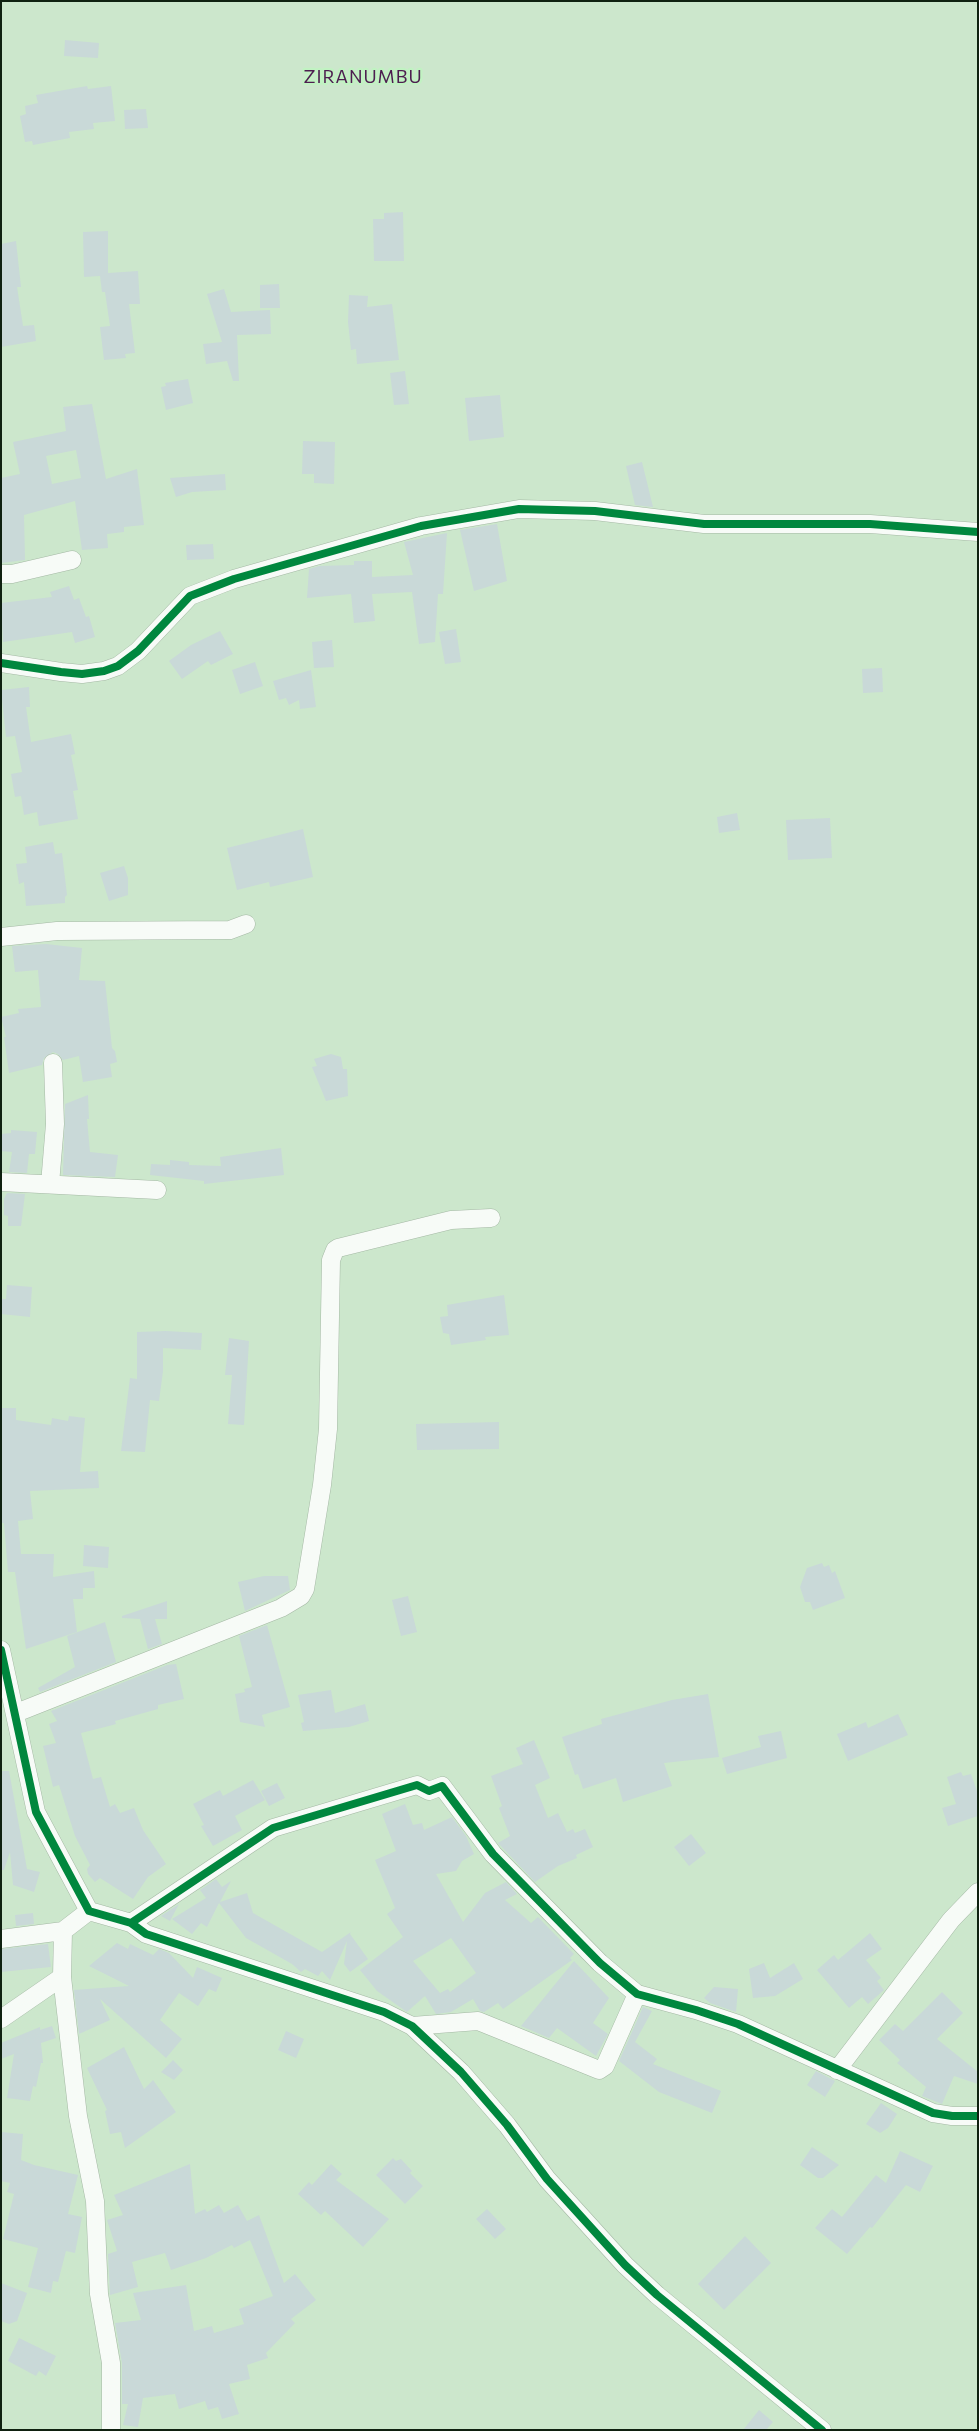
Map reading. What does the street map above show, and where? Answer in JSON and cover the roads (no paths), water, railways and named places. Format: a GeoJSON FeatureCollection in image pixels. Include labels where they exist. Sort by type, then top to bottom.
{"type":"FeatureCollection","features":[{"type":"Feature","properties":{"kind":"street"},"geometry":{"type":"LineString","coordinates":[[1,663],[82,674],[104,671],[118,666],[138,651],[190,596],[234,579],[421,526],[519,509],[595,511],[704,524],[870,524],[978,532]]}},
{"type":"Feature","properties":{"kind":"street"},"geometry":{"type":"LineString","coordinates":[[1,574],[12,574],[72,560]]}},
{"type":"Feature","properties":{"kind":"street"},"geometry":{"type":"LineString","coordinates":[[1,936],[57,931],[230,930],[246,924]]}},
{"type":"Feature","properties":{"kind":"street"},"geometry":{"type":"LineString","coordinates":[[50,1184],[55,1124],[53,1062]]}},
{"type":"Feature","properties":{"kind":"street"},"geometry":{"type":"LineString","coordinates":[[1,1182],[158,1190]]}},
{"type":"Feature","properties":{"kind":"street"},"geometry":{"type":"LineString","coordinates":[[16,1713],[281,1608],[301,1596],[305,1589],[321,1494],[328,1429],[331,1260],[335,1250],[451,1220],[491,1218]]}},
{"type":"Feature","properties":{"kind":"street"},"geometry":{"type":"LineString","coordinates":[[1,1650],[36,1812],[89,1911],[131,1923],[146,1934],[375,2009],[412,2026],[461,2072],[507,2126],[548,2179],[625,2265],[657,2295],[822,2430]]}},
{"type":"Feature","properties":{"kind":"street"},"geometry":{"type":"LineString","coordinates":[[131,1923],[272,1828],[417,1786],[430,1792],[442,1786],[493,1854],[600,1963],[638,1994],[720,2017],[933,2113],[952,2116],[978,2116]]}},
{"type":"Feature","properties":{"kind":"street"},"geometry":{"type":"LineString","coordinates":[[837,2070],[952,1920],[978,1892]]}},
{"type":"Feature","properties":{"kind":"street"},"geometry":{"type":"LineString","coordinates":[[1,1939],[63,1931],[89,1911]]}},
{"type":"Feature","properties":{"kind":"street"},"geometry":{"type":"LineString","coordinates":[[63,1931],[62,1977],[78,2116],[95,2201],[99,2294],[111,2363],[111,2430]]}},
{"type":"Feature","properties":{"kind":"street"},"geometry":{"type":"LineString","coordinates":[[1,2019],[62,1977]]}},
{"type":"Feature","properties":{"kind":"street"},"geometry":{"type":"LineString","coordinates":[[412,2026],[478,2021],[599,2070],[605,2066],[638,1994]]}},
{"type":"Feature","properties":{"kind":"district","name":"ZIRANUMBU"},"geometry":{"type":"Point","coordinates":[363,77]}}]}
